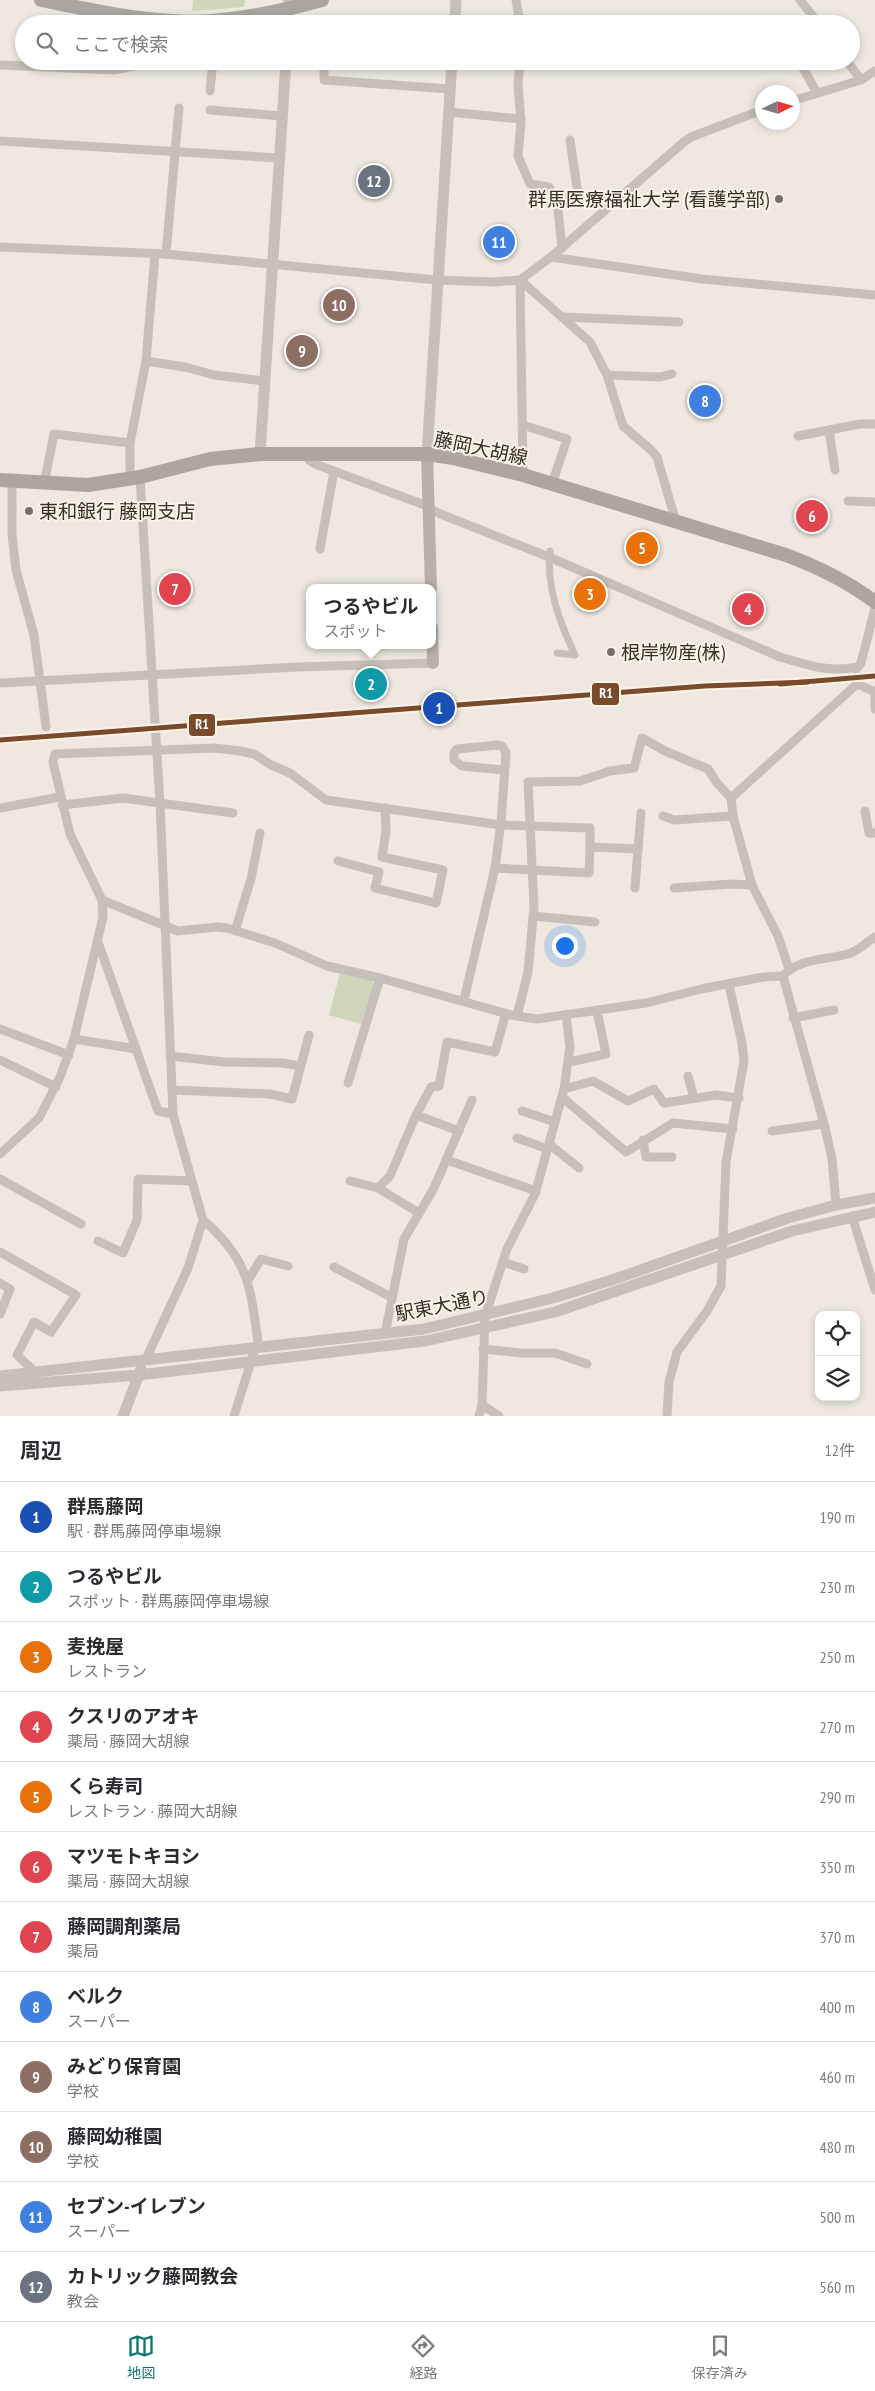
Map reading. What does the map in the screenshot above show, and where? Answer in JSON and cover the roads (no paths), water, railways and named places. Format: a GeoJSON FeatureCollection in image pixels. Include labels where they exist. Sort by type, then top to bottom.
{"type":"FeatureCollection","features":[{"type":"Feature","properties":{"kind":"main road"},"geometry":{"type":"LineString","coordinates":[[41,0],[121,15]]}},
{"type":"Feature","properties":{"kind":"main road"},"geometry":{"type":"LineString","coordinates":[[258,15],[289,5],[322,0]]}},
{"type":"Feature","properties":{"kind":"main road","name":"藤岡大胡線"},"geometry":{"type":"LineString","coordinates":[[6,480],[44,484],[88,485],[135,478],[196,462],[260,454],[427,454],[453,458],[523,475],[818,567],[849,583],[875,602]]}},
{"type":"Feature","properties":{"kind":"main road"},"geometry":{"type":"LineString","coordinates":[[427,454],[427,506],[431,584]]}},
{"type":"Feature","properties":{"kind":"main road"},"geometry":{"type":"LineString","coordinates":[[433,649],[433,663]]}},
{"type":"Feature","properties":{"kind":"street"},"geometry":{"type":"LineString","coordinates":[[455,15],[456,0]]}},
{"type":"Feature","properties":{"kind":"street"},"geometry":{"type":"LineString","coordinates":[[516,0],[518,15]]}},
{"type":"Feature","properties":{"kind":"street"},"geometry":{"type":"LineString","coordinates":[[800,0],[812,15]]}},
{"type":"Feature","properties":{"kind":"street"},"geometry":{"type":"LineString","coordinates":[[0,65],[15,66]]}},
{"type":"Feature","properties":{"kind":"street"},"geometry":{"type":"LineString","coordinates":[[210,91],[212,70]]}},
{"type":"Feature","properties":{"kind":"street"},"geometry":{"type":"LineString","coordinates":[[260,454],[285,70]]}},
{"type":"Feature","properties":{"kind":"street"},"geometry":{"type":"LineString","coordinates":[[324,70],[324,80],[450,89]]}},
{"type":"Feature","properties":{"kind":"street"},"geometry":{"type":"LineString","coordinates":[[427,454],[451,70]]}},
{"type":"Feature","properties":{"kind":"street"},"geometry":{"type":"LineString","coordinates":[[519,70],[518,86],[521,119],[518,156],[530,184],[549,187],[557,201],[562,248]]}},
{"type":"Feature","properties":{"kind":"street"},"geometry":{"type":"LineString","coordinates":[[804,70],[817,93]]}},
{"type":"Feature","properties":{"kind":"street"},"geometry":{"type":"LineString","coordinates":[[854,70],[861,80]]}},
{"type":"Feature","properties":{"kind":"street"},"geometry":{"type":"LineString","coordinates":[[800,98],[861,80],[874,73]]}},
{"type":"Feature","properties":{"kind":"street"},"geometry":{"type":"LineString","coordinates":[[166,254],[179,108]]}},
{"type":"Feature","properties":{"kind":"street"},"geometry":{"type":"LineString","coordinates":[[210,110],[282,116]]}},
{"type":"Feature","properties":{"kind":"street"},"geometry":{"type":"LineString","coordinates":[[449,112],[521,119]]}},
{"type":"Feature","properties":{"kind":"street"},"geometry":{"type":"LineString","coordinates":[[0,247],[166,254],[272,266],[437,280],[494,282],[520,280],[562,248],[684,142],[755,113]]}},
{"type":"Feature","properties":{"kind":"street"},"geometry":{"type":"LineString","coordinates":[[557,201],[578,194],[570,140]]}},
{"type":"Feature","properties":{"kind":"street"},"geometry":{"type":"LineString","coordinates":[[0,141],[280,158]]}},
{"type":"Feature","properties":{"kind":"street"},"geometry":{"type":"LineString","coordinates":[[123,1416],[146,1359],[188,1268],[203,1220],[173,1114],[153,676],[135,478],[130,443],[146,361],[155,254]]}},
{"type":"Feature","properties":{"kind":"street"},"geometry":{"type":"LineString","coordinates":[[551,257],[702,279],[875,294]]}},
{"type":"Feature","properties":{"kind":"street"},"geometry":{"type":"LineString","coordinates":[[520,280],[590,342],[607,375],[623,426],[651,450],[657,458],[676,522]]}},
{"type":"Feature","properties":{"kind":"street"},"geometry":{"type":"LineString","coordinates":[[520,280],[523,475]]}},
{"type":"Feature","properties":{"kind":"street"},"geometry":{"type":"LineString","coordinates":[[564,317],[679,322]]}},
{"type":"Feature","properties":{"kind":"street"},"geometry":{"type":"LineString","coordinates":[[146,361],[185,366],[214,375],[264,381]]}},
{"type":"Feature","properties":{"kind":"street"},"geometry":{"type":"LineString","coordinates":[[607,375],[660,377],[672,374]]}},
{"type":"Feature","properties":{"kind":"street"},"geometry":{"type":"LineString","coordinates":[[798,436],[860,424],[875,424]]}},
{"type":"Feature","properties":{"kind":"street"},"geometry":{"type":"LineString","coordinates":[[523,425],[567,439],[552,484]]}},
{"type":"Feature","properties":{"kind":"street"},"geometry":{"type":"LineString","coordinates":[[830,430],[835,470]]}},
{"type":"Feature","properties":{"kind":"street"},"geometry":{"type":"LineString","coordinates":[[44,484],[54,434],[130,443]]}},
{"type":"Feature","properties":{"kind":"street"},"geometry":{"type":"LineString","coordinates":[[308,453],[310,460],[315,464],[427,506],[438,513],[550,554],[780,657],[828,671],[856,668],[861,663],[875,608]]}},
{"type":"Feature","properties":{"kind":"street"},"geometry":{"type":"LineString","coordinates":[[320,549],[334,471]]}},
{"type":"Feature","properties":{"kind":"street"},"geometry":{"type":"LineString","coordinates":[[6,480],[16,570],[34,634],[46,727]]}},
{"type":"Feature","properties":{"kind":"street"},"geometry":{"type":"LineString","coordinates":[[848,501],[875,502]]}},
{"type":"Feature","properties":{"kind":"street"},"geometry":{"type":"LineString","coordinates":[[550,554],[550,586],[565,633],[575,655],[557,653]]}},
{"type":"Feature","properties":{"kind":"street"},"geometry":{"type":"LineString","coordinates":[[0,683],[153,676],[304,666],[433,663]]}},
{"type":"Feature","properties":{"kind":"street"},"geometry":{"type":"LineString","coordinates":[[856,668],[857,684]]}},
{"type":"Feature","properties":{"kind":"street"},"geometry":{"type":"LineString","coordinates":[[857,684],[875,692],[875,709]]}},
{"type":"Feature","properties":{"kind":"street"},"geometry":{"type":"LineString","coordinates":[[731,798],[857,684]]}},
{"type":"Feature","properties":{"kind":"street"},"geometry":{"type":"LineString","coordinates":[[516,1016],[528,972],[533,916],[528,782],[580,781],[610,771],[634,768],[642,738],[665,751],[708,768],[717,783],[731,798],[733,816],[752,885],[778,936],[793,1018],[832,1158],[836,1205]]}},
{"type":"Feature","properties":{"kind":"street"},"geometry":{"type":"LineString","coordinates":[[464,1000],[495,868],[501,825],[506,753],[502,746],[457,749],[454,753],[454,760],[462,766],[504,770]]}},
{"type":"Feature","properties":{"kind":"street"},"geometry":{"type":"LineString","coordinates":[[0,1154],[39,1118],[56,1087],[74,1039],[103,917],[102,900],[80,857],[61,801],[53,762],[55,754],[214,748],[254,754],[271,765],[290,773],[326,800],[501,825],[590,828],[589,872],[495,868]]}},
{"type":"Feature","properties":{"kind":"street"},"geometry":{"type":"LineString","coordinates":[[0,808],[61,801],[123,798],[233,813]]}},
{"type":"Feature","properties":{"kind":"street"},"geometry":{"type":"LineString","coordinates":[[382,857],[443,870],[436,903],[375,888],[386,831],[385,808]]}},
{"type":"Feature","properties":{"kind":"street"},"geometry":{"type":"LineString","coordinates":[[865,811],[869,834],[875,833]]}},
{"type":"Feature","properties":{"kind":"street"},"geometry":{"type":"LineString","coordinates":[[635,888],[641,813]]}},
{"type":"Feature","properties":{"kind":"street"},"geometry":{"type":"LineString","coordinates":[[663,816],[674,820],[733,816]]}},
{"type":"Feature","properties":{"kind":"street"},"geometry":{"type":"LineString","coordinates":[[236,931],[251,879],[260,833]]}},
{"type":"Feature","properties":{"kind":"street"},"geometry":{"type":"LineString","coordinates":[[590,847],[638,849]]}},
{"type":"Feature","properties":{"kind":"street"},"geometry":{"type":"LineString","coordinates":[[338,860],[379,872]]}},
{"type":"Feature","properties":{"kind":"street"},"geometry":{"type":"LineString","coordinates":[[674,888],[732,884],[752,885]]}},
{"type":"Feature","properties":{"kind":"street"},"geometry":{"type":"LineString","coordinates":[[102,900],[178,931],[217,927],[236,931],[275,944],[327,966],[464,1000],[506,1014],[536,1019],[646,1003],[786,972],[799,964],[851,953],[875,937]]}},
{"type":"Feature","properties":{"kind":"street"},"geometry":{"type":"LineString","coordinates":[[533,916],[595,922]]}},
{"type":"Feature","properties":{"kind":"street"},"geometry":{"type":"LineString","coordinates":[[97,941],[158,1111],[173,1114]]}},
{"type":"Feature","properties":{"kind":"street"},"geometry":{"type":"LineString","coordinates":[[348,1083],[380,978]]}},
{"type":"Feature","properties":{"kind":"street"},"geometry":{"type":"LineString","coordinates":[[667,1416],[669,1382],[677,1352],[708,1311],[722,1286],[726,1162],[739,1098],[744,1061],[742,1042],[729,985]]}},
{"type":"Feature","properties":{"kind":"street"},"geometry":{"type":"LineString","coordinates":[[793,1018],[834,1010]]}},
{"type":"Feature","properties":{"kind":"street"},"geometry":{"type":"LineString","coordinates":[[569,1062],[606,1054],[598,1011]]}},
{"type":"Feature","properties":{"kind":"street"},"geometry":{"type":"LineString","coordinates":[[378,1188],[390,1176],[416,1115],[431,1087],[439,1086],[448,1042],[495,1052],[506,1014]]}},
{"type":"Feature","properties":{"kind":"street"},"geometry":{"type":"LineString","coordinates":[[479,1416],[482,1406],[485,1316],[507,1249],[521,1225],[536,1191],[563,1093],[569,1062],[566,1015]]}},
{"type":"Feature","properties":{"kind":"street"},"geometry":{"type":"LineString","coordinates":[[0,1029],[69,1055]]}},
{"type":"Feature","properties":{"kind":"street"},"geometry":{"type":"LineString","coordinates":[[172,1090],[270,1094],[292,1098],[309,1035]]}},
{"type":"Feature","properties":{"kind":"street"},"geometry":{"type":"LineString","coordinates":[[74,1039],[136,1048]]}},
{"type":"Feature","properties":{"kind":"street"},"geometry":{"type":"LineString","coordinates":[[170,1056],[224,1062],[283,1062],[300,1066]]}},
{"type":"Feature","properties":{"kind":"street"},"geometry":{"type":"LineString","coordinates":[[0,1060],[56,1087]]}},
{"type":"Feature","properties":{"kind":"street"},"geometry":{"type":"LineString","coordinates":[[688,1076],[694,1098]]}},
{"type":"Feature","properties":{"kind":"street"},"geometry":{"type":"LineString","coordinates":[[563,1093],[592,1081],[628,1101],[654,1088],[664,1103],[716,1095],[739,1098]]}},
{"type":"Feature","properties":{"kind":"street"},"geometry":{"type":"LineString","coordinates":[[563,1093],[626,1152],[673,1123],[733,1129]]}},
{"type":"Feature","properties":{"kind":"street"},"geometry":{"type":"LineString","coordinates":[[385,1334],[404,1239],[448,1160],[472,1100]]}},
{"type":"Feature","properties":{"kind":"street"},"geometry":{"type":"LineString","coordinates":[[522,1110],[555,1122]]}},
{"type":"Feature","properties":{"kind":"street"},"geometry":{"type":"LineString","coordinates":[[416,1115],[459,1132]]}},
{"type":"Feature","properties":{"kind":"street"},"geometry":{"type":"LineString","coordinates":[[772,1131],[824,1124]]}},
{"type":"Feature","properties":{"kind":"street"},"geometry":{"type":"LineString","coordinates":[[517,1138],[548,1147],[579,1168]]}},
{"type":"Feature","properties":{"kind":"street"},"geometry":{"type":"LineString","coordinates":[[643,1140],[646,1157],[672,1156]]}},
{"type":"Feature","properties":{"kind":"street"},"geometry":{"type":"LineString","coordinates":[[448,1160],[536,1191]]}},
{"type":"Feature","properties":{"kind":"street"},"geometry":{"type":"LineString","coordinates":[[0,1179],[81,1224]]}},
{"type":"Feature","properties":{"kind":"street"},"geometry":{"type":"LineString","coordinates":[[98,1241],[123,1253],[137,1220],[138,1179],[192,1181]]}},
{"type":"Feature","properties":{"kind":"street"},"geometry":{"type":"LineString","coordinates":[[350,1181],[378,1188],[419,1212]]}},
{"type":"Feature","properties":{"kind":"street","name":"駅東大通り"},"geometry":{"type":"LineString","coordinates":[[0,1376],[424,1329],[485,1316],[606,1282],[788,1218],[836,1205],[875,1198]]}},
{"type":"Feature","properties":{"kind":"street","name":"駅東大通り"},"geometry":{"type":"LineString","coordinates":[[0,1386],[139,1375],[425,1341],[555,1312],[792,1231],[875,1212]]}},
{"type":"Feature","properties":{"kind":"street"},"geometry":{"type":"LineString","coordinates":[[852,1216],[875,1290]]}},
{"type":"Feature","properties":{"kind":"street"},"geometry":{"type":"LineString","coordinates":[[203,1220],[224,1238],[243,1269],[251,1293],[257,1348],[234,1416]]}},
{"type":"Feature","properties":{"kind":"street"},"geometry":{"type":"LineString","coordinates":[[0,1252],[76,1295],[51,1332],[34,1322],[17,1355],[35,1372]]}},
{"type":"Feature","properties":{"kind":"street"},"geometry":{"type":"LineString","coordinates":[[247,1282],[261,1259],[288,1266]]}},
{"type":"Feature","properties":{"kind":"street"},"geometry":{"type":"LineString","coordinates":[[503,1262],[524,1270]]}},
{"type":"Feature","properties":{"kind":"street"},"geometry":{"type":"LineString","coordinates":[[334,1267],[391,1297]]}},
{"type":"Feature","properties":{"kind":"street"},"geometry":{"type":"LineString","coordinates":[[0,1283],[10,1289],[0,1314]]}},
{"type":"Feature","properties":{"kind":"street"},"geometry":{"type":"LineString","coordinates":[[483,1349],[555,1354],[587,1364]]}},
{"type":"Feature","properties":{"kind":"street"},"geometry":{"type":"LineString","coordinates":[[482,1406],[499,1416]]}},
{"type":"Feature","properties":{"kind":"place","name":"カトリック藤岡教会"},"geometry":{"type":"Point","coordinates":[374,181]}},
{"type":"Feature","properties":{"kind":"place","name":"群馬医療福祉大学 (看護学部)"},"geometry":{"type":"Point","coordinates":[779,199]}},
{"type":"Feature","properties":{"kind":"place","name":"セブン-イレブン"},"geometry":{"type":"Point","coordinates":[499,242]}},
{"type":"Feature","properties":{"kind":"place","name":"藤岡幼稚園"},"geometry":{"type":"Point","coordinates":[339,305]}},
{"type":"Feature","properties":{"kind":"place","name":"みどり保育園"},"geometry":{"type":"Point","coordinates":[302,351]}},
{"type":"Feature","properties":{"kind":"place","name":"ベルク"},"geometry":{"type":"Point","coordinates":[705,401]}},
{"type":"Feature","properties":{"kind":"place","name":"東和銀行 藤岡支店"},"geometry":{"type":"Point","coordinates":[29,511]}},
{"type":"Feature","properties":{"kind":"place","name":"マツモトキヨシ"},"geometry":{"type":"Point","coordinates":[812,516]}},
{"type":"Feature","properties":{"kind":"place","name":"くら寿司"},"geometry":{"type":"Point","coordinates":[642,548]}},
{"type":"Feature","properties":{"kind":"place","name":"藤岡調剤薬局"},"geometry":{"type":"Point","coordinates":[175,589]}},
{"type":"Feature","properties":{"kind":"place","name":"麦挽屋"},"geometry":{"type":"Point","coordinates":[590,594]}},
{"type":"Feature","properties":{"kind":"place","name":"クスリのアオキ"},"geometry":{"type":"Point","coordinates":[748,609]}},
{"type":"Feature","properties":{"kind":"place","name":"根岸物産(株)"},"geometry":{"type":"Point","coordinates":[611,652]}},
{"type":"Feature","properties":{"kind":"place","name":"つるやビル"},"geometry":{"type":"Point","coordinates":[371,684]}},
{"type":"Feature","properties":{"kind":"place","name":"群馬藤岡"},"geometry":{"type":"Point","coordinates":[439,708]}}]}
